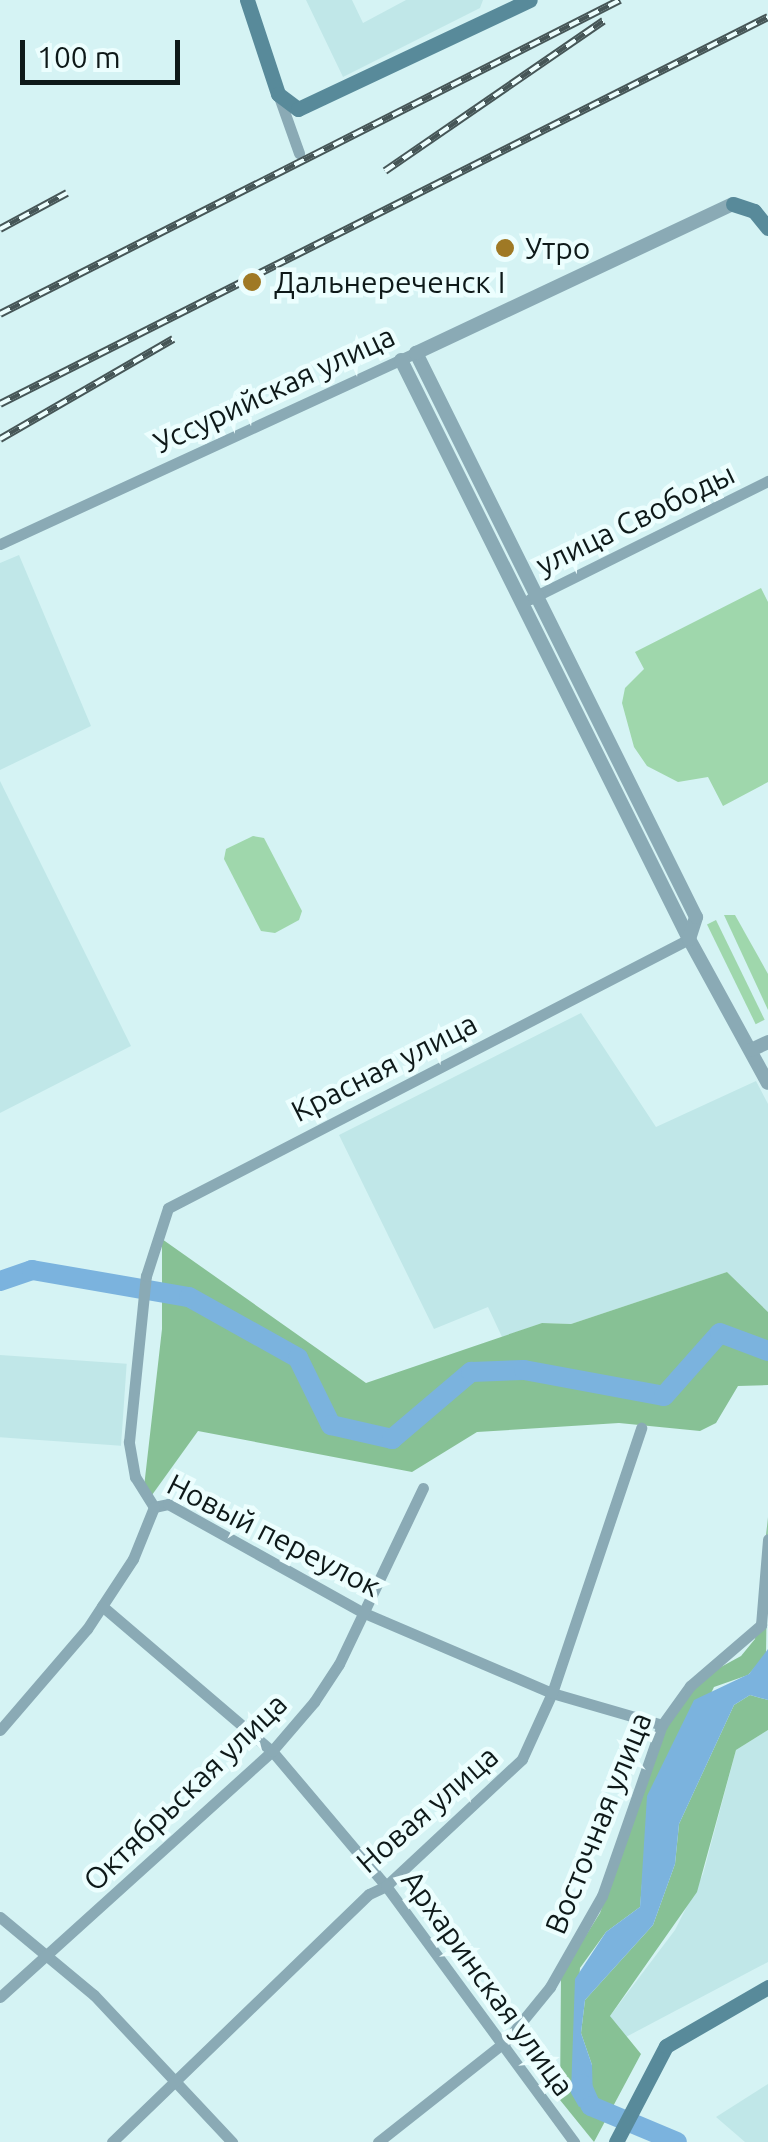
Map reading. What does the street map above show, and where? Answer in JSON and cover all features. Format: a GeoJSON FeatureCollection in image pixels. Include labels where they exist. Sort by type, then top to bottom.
{"type":"FeatureCollection","features":[{"type":"Feature","properties":{"kind":"main road"},"geometry":{"type":"LineString","coordinates":[[247,0],[278,94],[292,106],[314,106],[530,0]]}},
{"type":"Feature","properties":{"kind":"main road"},"geometry":{"type":"LineString","coordinates":[[733,204],[754,212],[768,228]]}},
{"type":"Feature","properties":{"kind":"main road"},"geometry":{"type":"LineString","coordinates":[[616,2142],[632,2106],[674,2039],[768,1987]]}},
{"type":"Feature","properties":{"kind":"street"},"geometry":{"type":"LineString","coordinates":[[278,94],[299,153]]}},
{"type":"Feature","properties":{"kind":"street","name":"Уссурийская улица"},"geometry":{"type":"LineString","coordinates":[[0,544],[733,204]]}},
{"type":"Feature","properties":{"kind":"street"},"geometry":{"type":"LineString","coordinates":[[408,357],[532,598],[689,940],[768,1083]]}},
{"type":"Feature","properties":{"kind":"street","name":"улица Свободы"},"geometry":{"type":"LineString","coordinates":[[532,598],[768,481]]}},
{"type":"Feature","properties":{"kind":"street","name":"Красная улица"},"geometry":{"type":"LineString","coordinates":[[142,1319],[156,1229],[176,1201],[689,940]]}},
{"type":"Feature","properties":{"kind":"street"},"geometry":{"type":"LineString","coordinates":[[751,1050],[768,1042]]}},
{"type":"Feature","properties":{"kind":"street","name":"Новый переулок"},"geometry":{"type":"LineString","coordinates":[[142,1319],[129,1456],[154,1508],[168,1504],[362,1612],[552,1693],[662,1725]]}},
{"type":"Feature","properties":{"kind":"street","name":"Новая улица"},"geometry":{"type":"LineString","coordinates":[[112,2142],[177,2084],[369,1894],[386,1886],[522,1759],[552,1693],[641,1428]]}},
{"type":"Feature","properties":{"kind":"street","name":"Октябрьская улица"},"geometry":{"type":"LineString","coordinates":[[0,1997],[272,1751],[327,1684],[423,1488]]}},
{"type":"Feature","properties":{"kind":"street"},"geometry":{"type":"LineString","coordinates":[[0,1730],[102,1606],[133,1559],[154,1508]]}},
{"type":"Feature","properties":{"kind":"street","name":"Восточная улица"},"geometry":{"type":"LineString","coordinates":[[378,2142],[506,2041],[550,1988],[590,1922],[662,1725],[709,1666],[757,1632],[768,1539]]}},
{"type":"Feature","properties":{"kind":"street","name":"Архаринская улица"},"geometry":{"type":"LineString","coordinates":[[102,1606],[272,1751],[386,1886],[506,2041],[574,2142]]}},
{"type":"Feature","properties":{"kind":"street"},"geometry":{"type":"LineString","coordinates":[[0,1917],[49,1956],[232,2142]]}},
{"type":"Feature","properties":{"kind":"shaded area"},"geometry":{"type":"Polygon","coordinates":[[[306,0],[352,0],[363,23],[406,0],[483,0],[480,8],[343,77],[306,0]]]}},
{"type":"Feature","properties":{"kind":"shaded area"},"geometry":{"type":"Polygon","coordinates":[[[19,555],[91,726],[0,770],[0,563],[19,555]]]}},
{"type":"Feature","properties":{"kind":"shaded area"},"geometry":{"type":"Polygon","coordinates":[[[0,781],[131,1046],[0,1113],[0,781]]]}},
{"type":"Feature","properties":{"kind":"shaded area"},"geometry":{"type":"Polygon","coordinates":[[[581,1013],[656,1127],[756,1081],[768,1104],[768,1312],[727,1272],[571,1324],[542,1323],[502,1337],[488,1307],[434,1329],[339,1135],[581,1013]]]}},
{"type":"Feature","properties":{"kind":"shaded area"},"geometry":{"type":"Polygon","coordinates":[[[0,1355],[127,1364],[121,1446],[0,1437],[0,1355]]]}},
{"type":"Feature","properties":{"kind":"shaded area"},"geometry":{"type":"Polygon","coordinates":[[[768,1730],[768,1962],[624,2038],[610,2016],[675,1930],[703,1874],[736,1750],[768,1730]]]}},
{"type":"Feature","properties":{"kind":"shaded area"},"geometry":{"type":"Polygon","coordinates":[[[768,2084],[768,2142],[745,2142],[716,2117],[768,2084]]]}},
{"type":"Feature","properties":{"kind":"green space"},"geometry":{"type":"Polygon","coordinates":[[[761,588],[768,602],[768,782],[723,806],[708,777],[678,782],[647,766],[634,747],[622,703],[625,688],[644,669],[635,652],[761,588]]]}},
{"type":"Feature","properties":{"kind":"green space"},"geometry":{"type":"Polygon","coordinates":[[[253,836],[264,838],[302,911],[299,920],[275,933],[261,931],[224,859],[226,849],[253,836]]]}},
{"type":"Feature","properties":{"kind":"green space"},"geometry":{"type":"Polygon","coordinates":[[[724,915],[735,915],[768,974],[768,1010],[724,915]]]}},
{"type":"Feature","properties":{"kind":"green space"},"geometry":{"type":"Polygon","coordinates":[[[716,920],[765,1020],[756,1024],[707,924],[716,920]]]}},
{"type":"Feature","properties":{"kind":"green space"},"geometry":{"type":"Polygon","coordinates":[[[162,1239],[366,1383],[542,1323],[571,1324],[727,1272],[768,1312],[768,1385],[738,1386],[716,1423],[700,1431],[619,1423],[477,1432],[412,1472],[198,1431],[152,1495],[144,1487],[162,1329],[162,1239]]]}},
{"type":"Feature","properties":{"kind":"green space"},"geometry":{"type":"Polygon","coordinates":[[[768,1517],[766,1655],[748,1675],[714,1687],[647,1826],[640,1907],[606,1932],[580,1968],[571,2093],[592,2065],[581,2033],[585,2000],[653,1925],[675,1864],[679,1824],[734,1705],[750,1695],[768,1700],[768,1730],[736,1750],[697,1892],[610,2016],[641,2054],[594,2142],[560,2100],[561,1975],[600,1913],[665,1721],[688,1685],[741,1656],[755,1639],[768,1517]]]}},
{"type":"Feature","properties":{"kind":"water"},"geometry":{"type":"Polygon","coordinates":[[[768,1649],[768,1700],[750,1695],[734,1705],[679,1824],[675,1864],[653,1925],[585,2000],[581,2033],[592,2065],[593,2101],[579,2107],[571,2093],[575,1979],[606,1932],[640,1907],[647,1796],[694,1700],[749,1674],[768,1649]]]}},
{"type":"Feature","properties":{"kind":"waterway"},"geometry":{"type":"LineString","coordinates":[[0,1281],[32,1270],[189,1297],[298,1358],[331,1425],[392,1439],[471,1372],[524,1370],[664,1396],[720,1333],[768,1351]]}},
{"type":"Feature","properties":{"kind":"waterway"},"geometry":{"type":"LineString","coordinates":[[581,2084],[591,2106],[677,2142]]}},
{"type":"Feature","properties":{"kind":"railway"},"geometry":{"type":"LineString","coordinates":[[0,314],[620,0]]}},
{"type":"Feature","properties":{"kind":"railway"},"geometry":{"type":"LineString","coordinates":[[0,404],[768,17]]}},
{"type":"Feature","properties":{"kind":"railway"},"geometry":{"type":"LineString","coordinates":[[385,171],[603,21]]}},
{"type":"Feature","properties":{"kind":"railway"},"geometry":{"type":"LineString","coordinates":[[0,229],[67,193]]}},
{"type":"Feature","properties":{"kind":"railway"},"geometry":{"type":"LineString","coordinates":[[0,439],[173,339]]}},
{"type":"Feature","properties":{"kind":"place","name":"Утро"},"geometry":{"type":"Point","coordinates":[505,248]}},
{"type":"Feature","properties":{"kind":"place","name":"Дальнереченск I"},"geometry":{"type":"Point","coordinates":[252,282]}}]}
